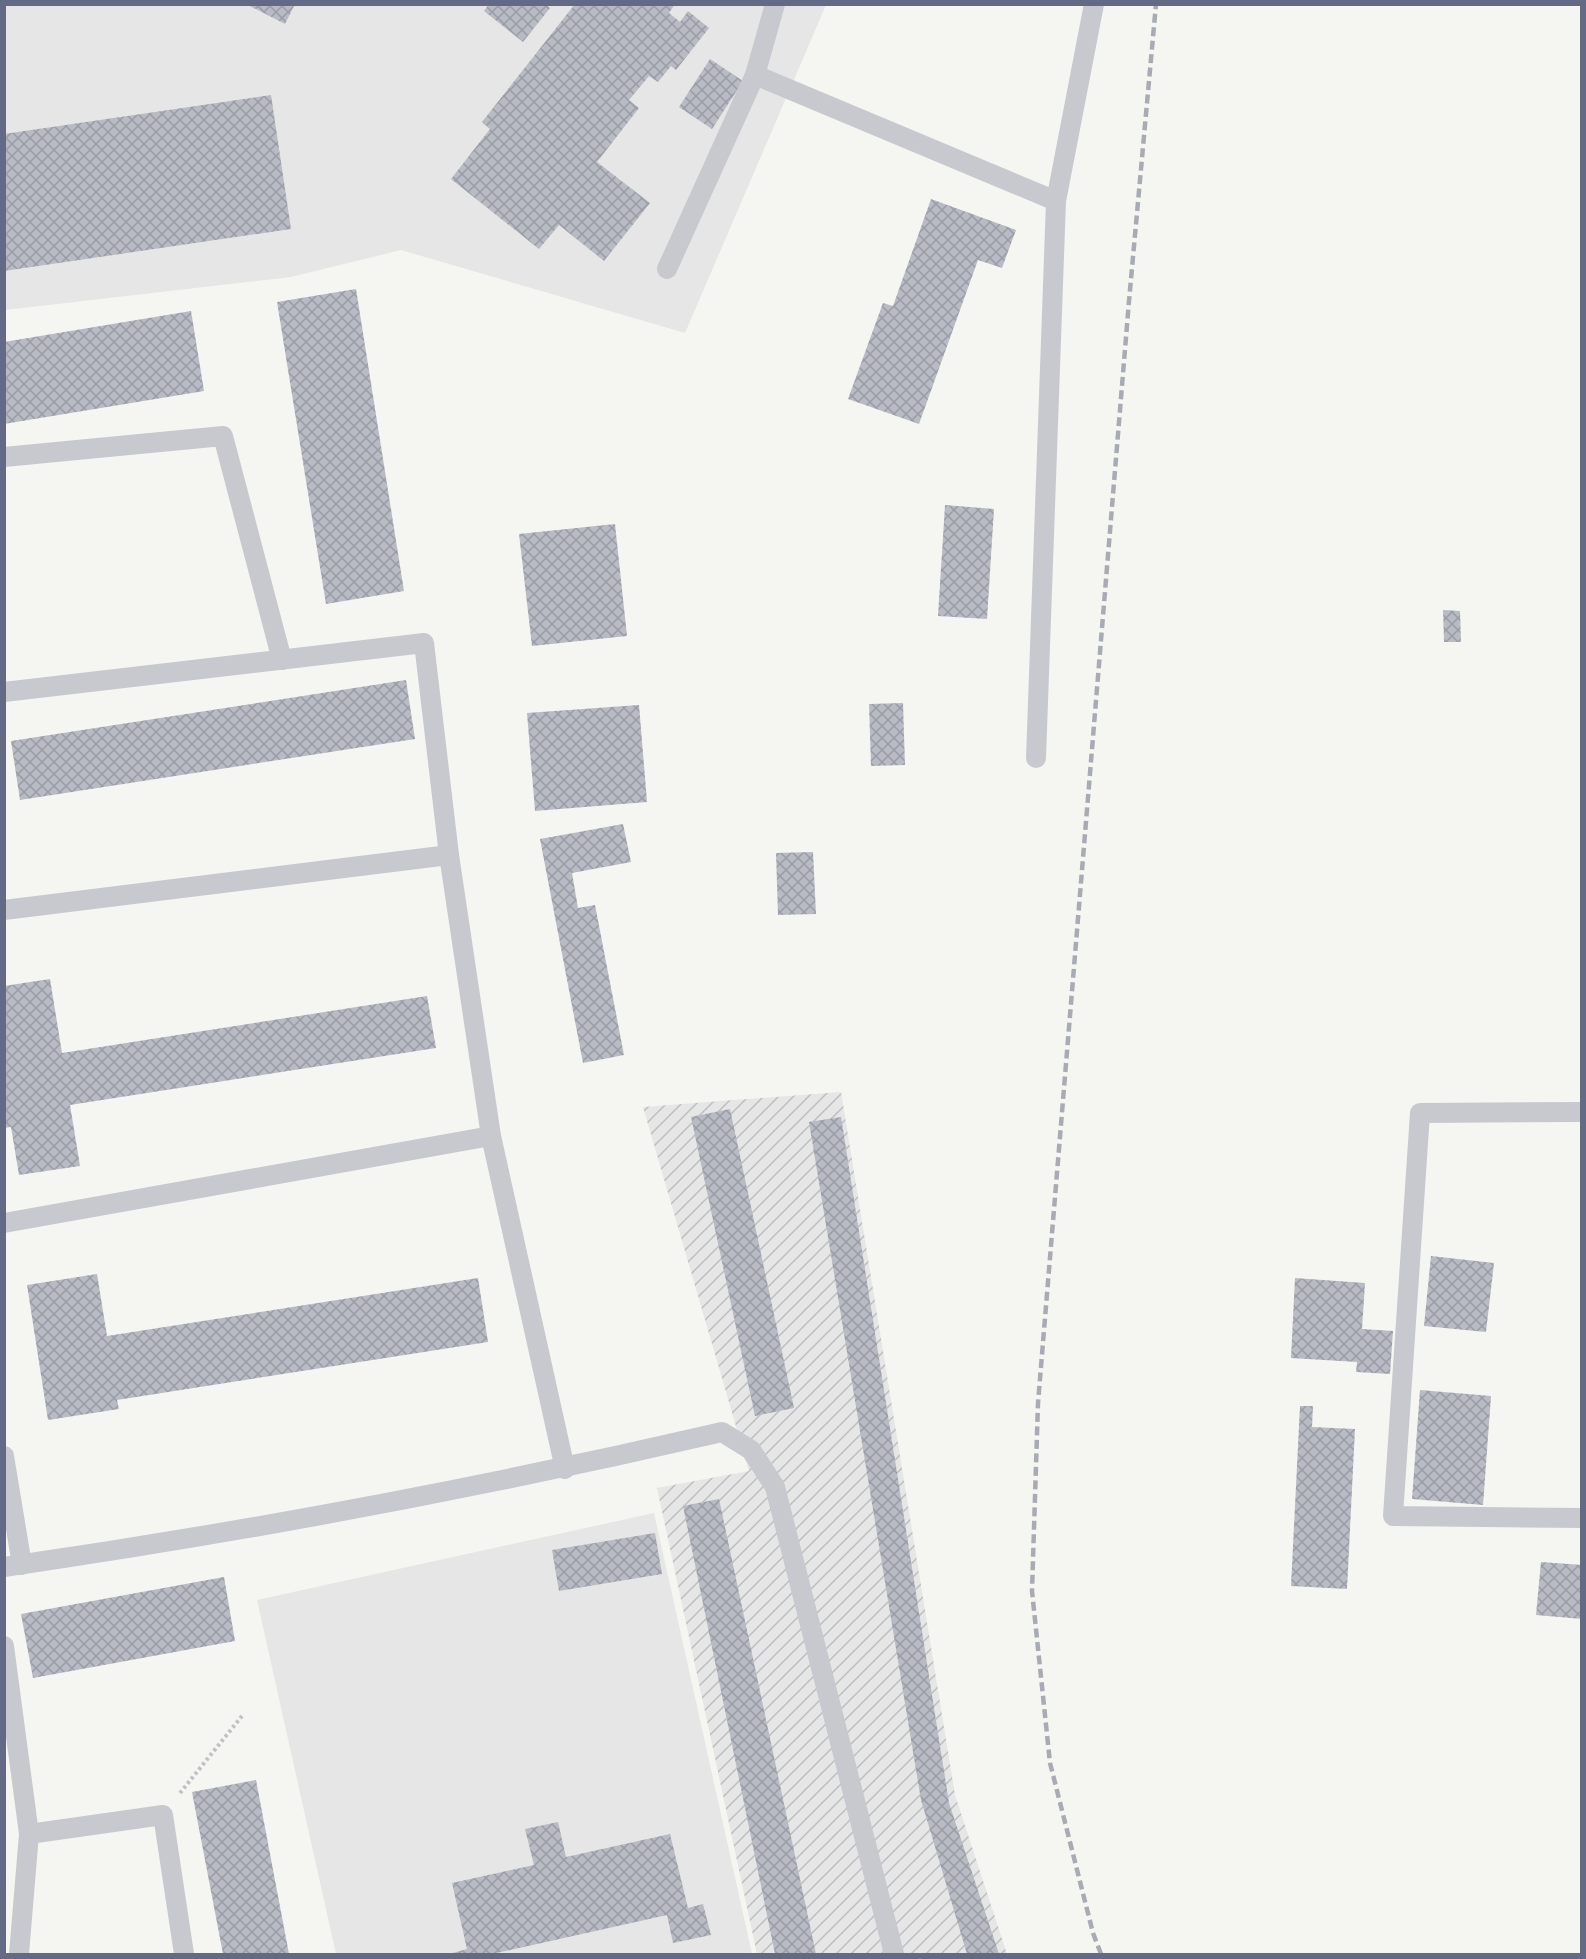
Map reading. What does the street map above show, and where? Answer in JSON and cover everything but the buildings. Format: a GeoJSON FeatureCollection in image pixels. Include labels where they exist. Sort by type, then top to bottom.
{"type":"FeatureCollection","features":[{"type":"Feature","properties":{"kind":"lane"},"geometry":{"type":"LineString","coordinates":[[667,269],[755,75],[775,4]]}},
{"type":"Feature","properties":{"kind":"lane"},"geometry":{"type":"LineString","coordinates":[[1036,758],[1056,201],[1094,4]]}},
{"type":"Feature","properties":{"kind":"lane"},"geometry":{"type":"LineString","coordinates":[[755,75],[1056,201]]}},
{"type":"Feature","properties":{"kind":"lane"},"geometry":{"type":"LineString","coordinates":[[4,457],[223,435],[282,660]]}},
{"type":"Feature","properties":{"kind":"lane"},"geometry":{"type":"LineString","coordinates":[[4,692],[424,643],[449,855],[491,1136],[565,1468]]}},
{"type":"Feature","properties":{"kind":"lane"},"geometry":{"type":"LineString","coordinates":[[4,910],[449,855]]}},
{"type":"Feature","properties":{"kind":"lane"},"geometry":{"type":"LineString","coordinates":[[1581,1112],[1420,1113],[1393,1516],[1581,1518]]}},
{"type":"Feature","properties":{"kind":"lane"},"geometry":{"type":"LineString","coordinates":[[4,1223],[491,1136]]}},
{"type":"Feature","properties":{"kind":"lane"},"geometry":{"type":"LineString","coordinates":[[4,1455],[13,1566],[172,1541],[565,1468],[722,1432],[751,1450],[776,1487],[894,1954]]}},
{"type":"Feature","properties":{"kind":"lane"},"geometry":{"type":"LineString","coordinates":[[4,1646],[29,1834],[19,1954]]}},
{"type":"Feature","properties":{"kind":"lane"},"geometry":{"type":"LineString","coordinates":[[29,1834],[163,1815],[184,1954]]}},
{"type":"Feature","properties":{"kind":"path"},"geometry":{"type":"LineString","coordinates":[[163,1815],[242,1716]]}},
{"type":"Feature","properties":{"kind":"shaded area"},"geometry":{"type":"Polygon","coordinates":[[[4,5],[826,5],[685,333],[401,250],[291,277],[5,310],[4,5]]]}},
{"type":"Feature","properties":{"kind":"shaded area"},"geometry":{"type":"Polygon","coordinates":[[[841,1092],[955,1795],[1007,1954],[757,1954],[657,1488],[749,1471],[643,1107],[841,1092]]]}},
{"type":"Feature","properties":{"kind":"shaded area"},"geometry":{"type":"Polygon","coordinates":[[[654,1513],[752,1954],[336,1954],[257,1600],[654,1513]]]}},
{"type":"Feature","properties":{"kind":"railway"},"geometry":{"type":"LineString","coordinates":[[1101,1954],[1093,1933],[1050,1763],[1032,1591],[1038,1403],[1129,301],[1156,4]]}}]}
